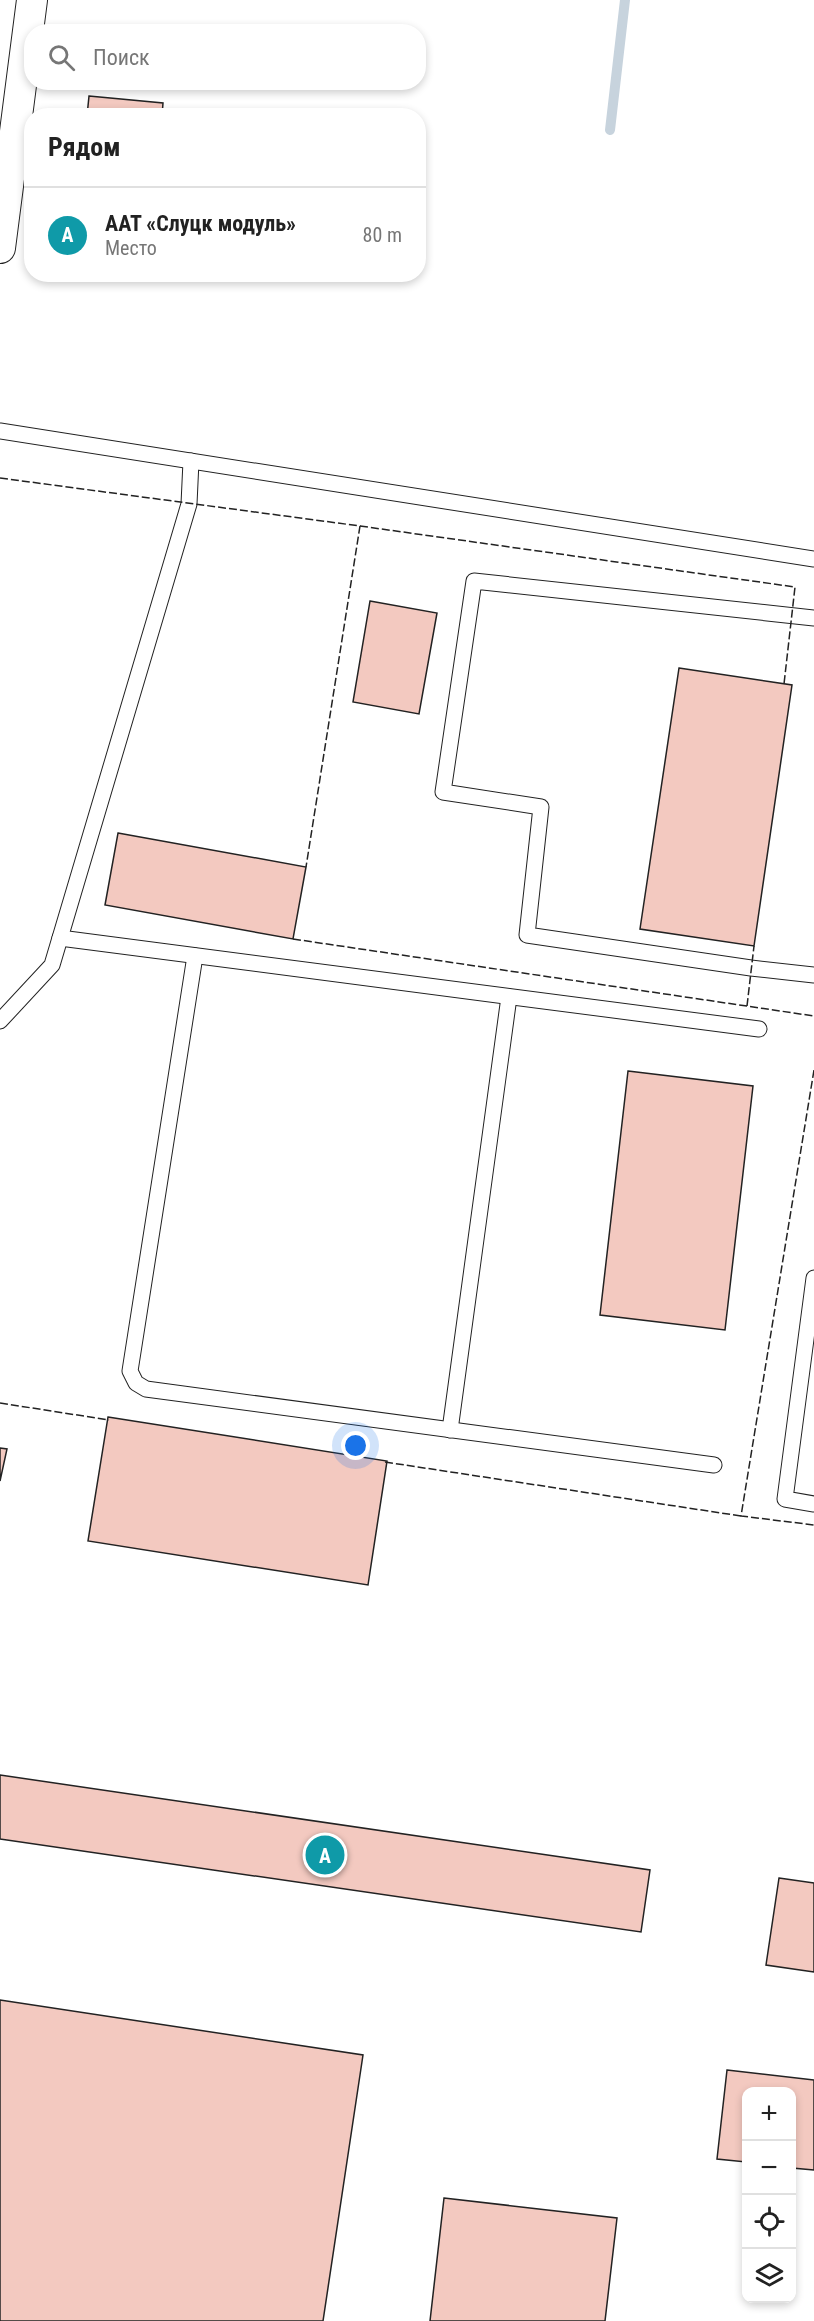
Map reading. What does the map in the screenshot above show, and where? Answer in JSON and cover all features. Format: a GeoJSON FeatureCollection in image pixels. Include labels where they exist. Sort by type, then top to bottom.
{"type":"FeatureCollection","features":[{"type":"Feature","properties":{"kind":"street"},"geometry":{"type":"LineString","coordinates":[[29,24],[32,0]]}},
{"type":"Feature","properties":{"kind":"street"},"geometry":{"type":"LineString","coordinates":[[0,248],[24,62]]}},
{"type":"Feature","properties":{"kind":"lane"},"geometry":{"type":"LineString","coordinates":[[0,431],[814,559]]}},
{"type":"Feature","properties":{"kind":"lane"},"geometry":{"type":"LineString","coordinates":[[0,1021],[52,964],[189,504],[191,461]]}},
{"type":"Feature","properties":{"kind":"lane"},"geometry":{"type":"LineString","coordinates":[[814,618],[474,581],[443,792],[541,807],[526,935],[814,975]]}},
{"type":"Feature","properties":{"kind":"lane"},"geometry":{"type":"LineString","coordinates":[[60,938],[759,1029]]}},
{"type":"Feature","properties":{"kind":"lane"},"geometry":{"type":"LineString","coordinates":[[195,956],[130,1371],[136,1383],[146,1389],[714,1465]]}},
{"type":"Feature","properties":{"kind":"lane"},"geometry":{"type":"LineString","coordinates":[[450,1430],[509,997]]}},
{"type":"Feature","properties":{"kind":"lane"},"geometry":{"type":"LineString","coordinates":[[814,1278],[785,1498],[814,1504]]}},
{"type":"Feature","properties":{"kind":"building"},"geometry":{"type":"Polygon","coordinates":[[[89,96],[163,103],[163,108],[88,108],[89,96]]]}},
{"type":"Feature","properties":{"kind":"building"},"geometry":{"type":"Polygon","coordinates":[[[370,601],[437,613],[419,714],[353,702],[370,601]]]}},
{"type":"Feature","properties":{"kind":"building"},"geometry":{"type":"Polygon","coordinates":[[[679,668],[792,685],[754,946],[640,929],[679,668]]]}},
{"type":"Feature","properties":{"kind":"building"},"geometry":{"type":"Polygon","coordinates":[[[118,833],[306,867],[293,939],[105,905],[118,833]]]}},
{"type":"Feature","properties":{"kind":"building"},"geometry":{"type":"Polygon","coordinates":[[[628,1071],[753,1086],[725,1330],[600,1315],[628,1071]]]}},
{"type":"Feature","properties":{"kind":"building"},"geometry":{"type":"Polygon","coordinates":[[[108,1417],[387,1461],[368,1585],[88,1541],[108,1417]]]}},
{"type":"Feature","properties":{"kind":"building"},"geometry":{"type":"Polygon","coordinates":[[[0,1448],[7,1449],[0,1481],[0,1448]]]}},
{"type":"Feature","properties":{"kind":"building"},"geometry":{"type":"Polygon","coordinates":[[[0,1775],[650,1870],[641,1932],[0,1839],[0,1775]]]}},
{"type":"Feature","properties":{"kind":"building"},"geometry":{"type":"Polygon","coordinates":[[[779,1878],[814,1883],[814,1972],[766,1965],[779,1878]]]}},
{"type":"Feature","properties":{"kind":"building"},"geometry":{"type":"Polygon","coordinates":[[[0,2000],[363,2055],[323,2321],[0,2321],[0,2000]]]}},
{"type":"Feature","properties":{"kind":"building"},"geometry":{"type":"Polygon","coordinates":[[[727,2070],[814,2080],[814,2170],[796,2168],[796,2087],[742,2087],[742,2162],[717,2159],[727,2070]]]}},
{"type":"Feature","properties":{"kind":"building"},"geometry":{"type":"Polygon","coordinates":[[[444,2198],[617,2218],[605,2321],[430,2321],[444,2198]]]}},
{"type":"Feature","properties":{"kind":"waterway"},"geometry":{"type":"LineString","coordinates":[[610,130],[625,0]]}},
{"type":"Feature","properties":{"kind":"fence"},"geometry":{"type":"LineString","coordinates":[[0,478],[360,526],[306,867]]}},
{"type":"Feature","properties":{"kind":"fence"},"geometry":{"type":"LineString","coordinates":[[360,526],[795,587],[784,684]]}},
{"type":"Feature","properties":{"kind":"fence"},"geometry":{"type":"LineString","coordinates":[[293,939],[814,1016]]}},
{"type":"Feature","properties":{"kind":"fence"},"geometry":{"type":"LineString","coordinates":[[747,1006],[754,946]]}},
{"type":"Feature","properties":{"kind":"fence"},"geometry":{"type":"LineString","coordinates":[[814,1070],[741,1516],[814,1525]]}},
{"type":"Feature","properties":{"kind":"fence"},"geometry":{"type":"LineString","coordinates":[[0,1403],[109,1420]]}},
{"type":"Feature","properties":{"kind":"fence"},"geometry":{"type":"LineString","coordinates":[[385,1462],[741,1516]]}},
{"type":"Feature","properties":{"kind":"place","name":"ААТ «Слуцк модуль»"},"geometry":{"type":"Point","coordinates":[325,1855]}}]}
